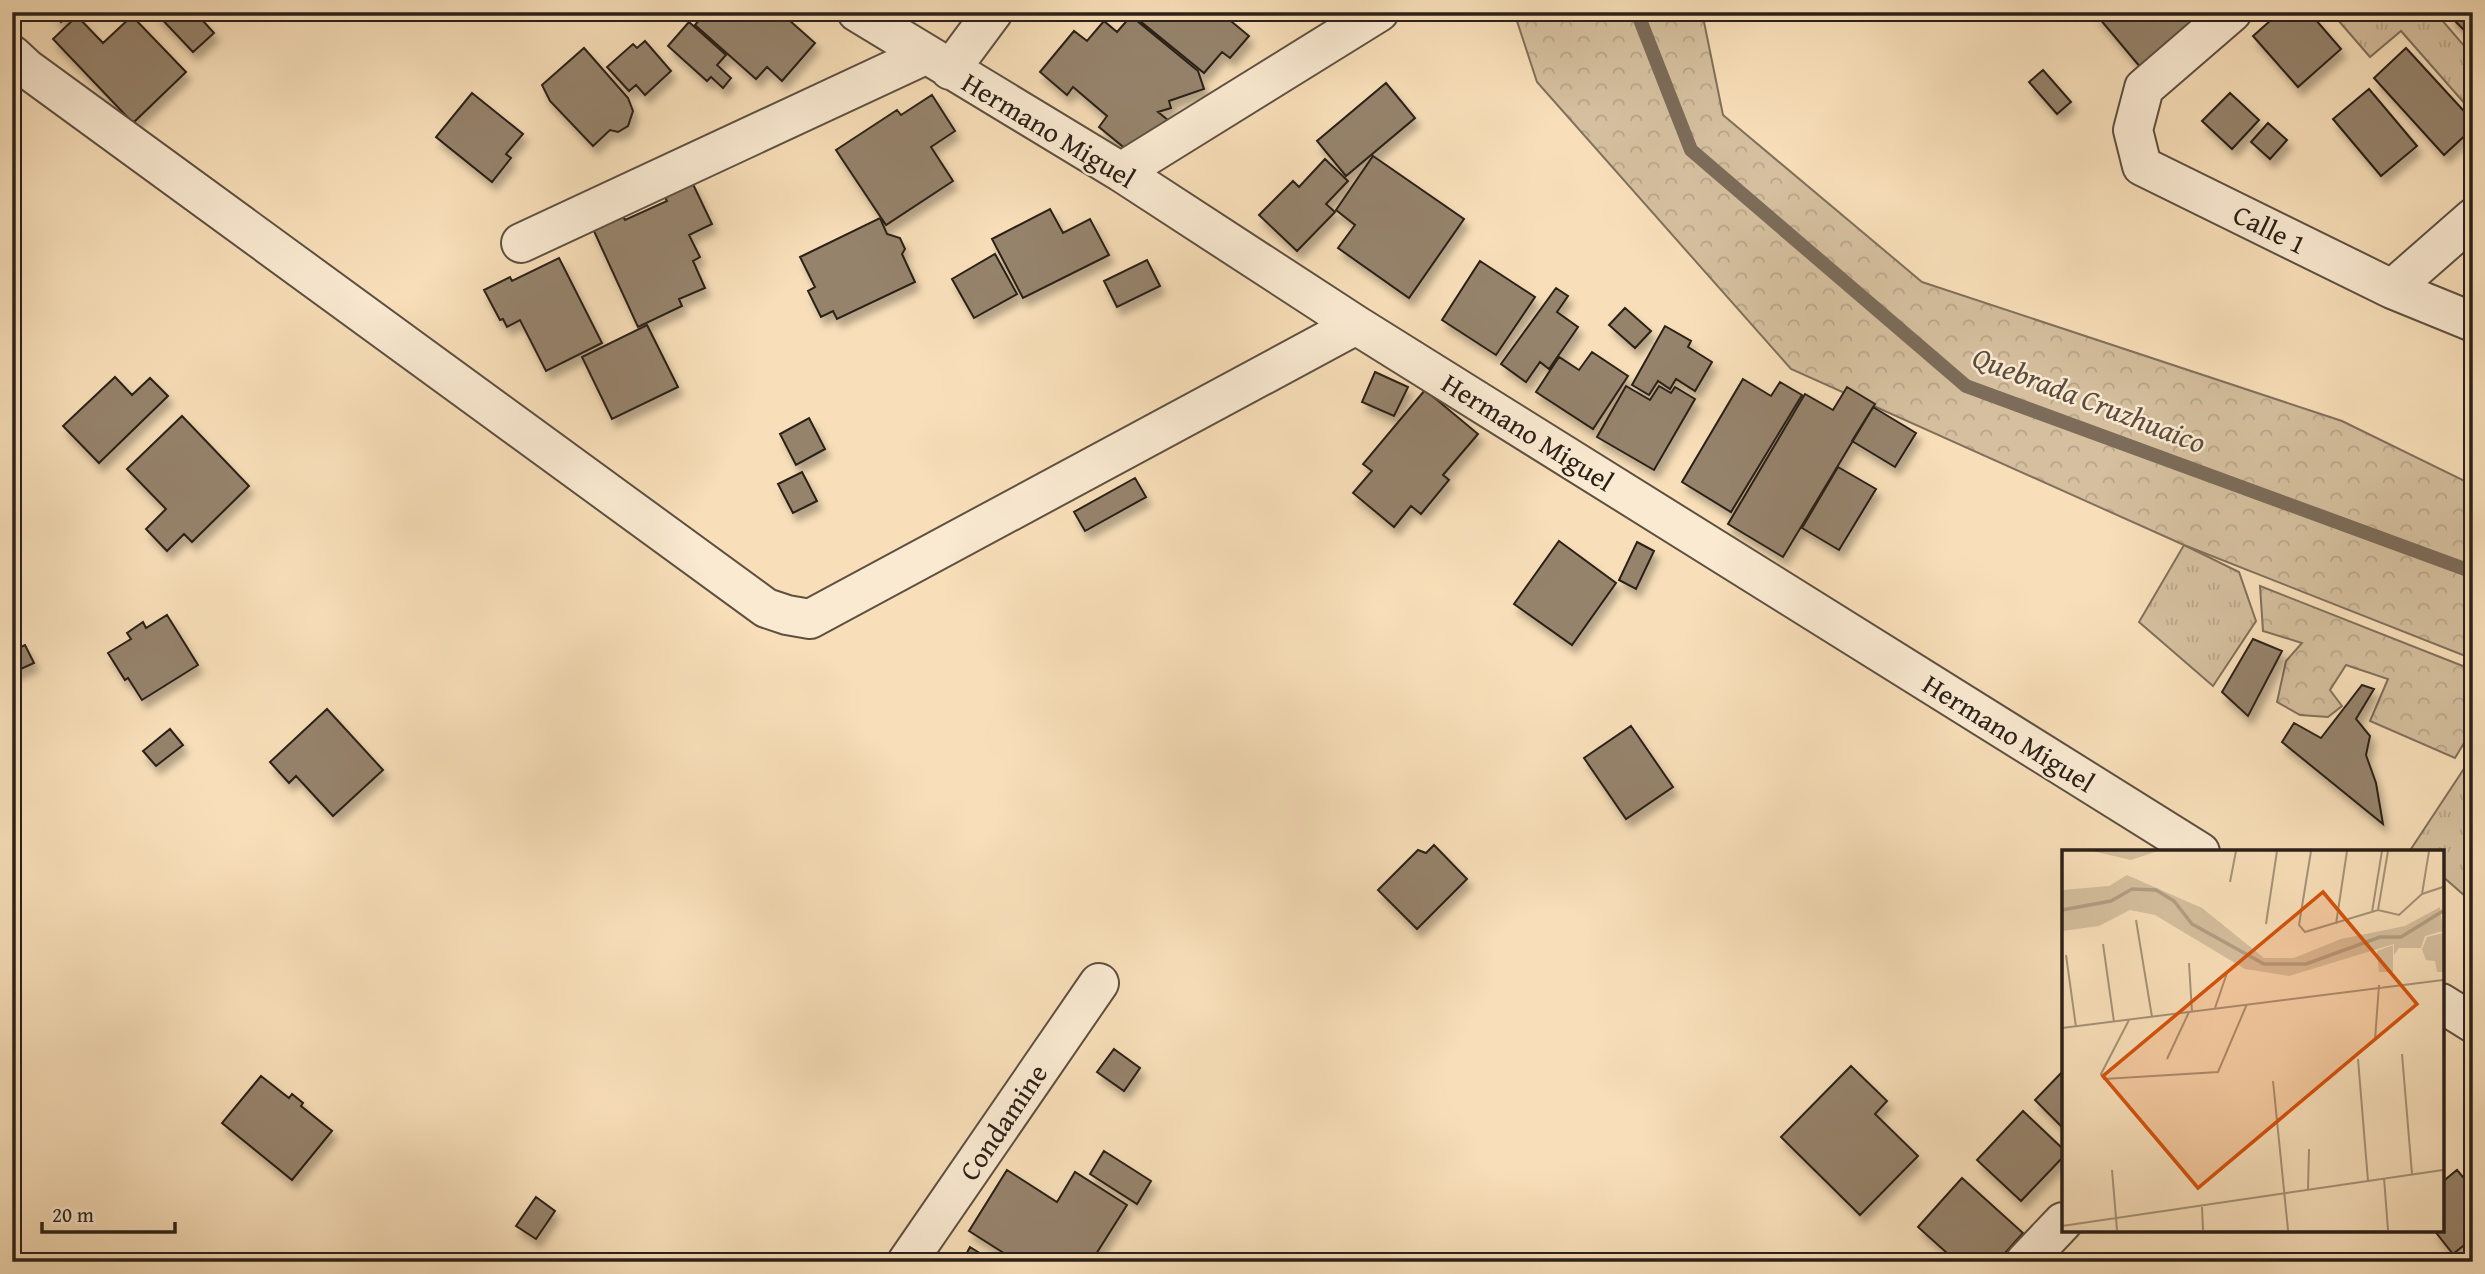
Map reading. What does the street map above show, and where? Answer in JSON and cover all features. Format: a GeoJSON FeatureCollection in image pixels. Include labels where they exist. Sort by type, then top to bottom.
{"type":"FeatureCollection","features":[{"type":"Feature","properties":{"kind":"street","name":"Hermano Miguel"},"geometry":{"type":"LineString","coordinates":[[857,12],[1121,172],[1356,324],[2197,850]]}},
{"type":"Feature","properties":{"kind":"street"},"geometry":{"type":"LineString","coordinates":[[521,243],[938,62],[993,12]]}},
{"type":"Feature","properties":{"kind":"street"},"geometry":{"type":"LineString","coordinates":[[1121,172],[1379,12]]}},
{"type":"Feature","properties":{"kind":"street","name":"Calle 1"},"geometry":{"type":"LineString","coordinates":[[2232,12],[2144,88],[2133,130],[2142,166],[2392,289],[2473,322]]}},
{"type":"Feature","properties":{"kind":"street"},"geometry":{"type":"LineString","coordinates":[[12,55],[26,68],[766,608],[787,615],[810,619],[1356,324]]}},
{"type":"Feature","properties":{"kind":"street"},"geometry":{"type":"LineString","coordinates":[[2392,289],[2473,218]]}},
{"type":"Feature","properties":{"kind":"street","name":"Condamine"},"geometry":{"type":"LineString","coordinates":[[907,1262],[1099,983]]}},
{"type":"Feature","properties":{"kind":"street"},"geometry":{"type":"LineString","coordinates":[[2443,1004],[2473,1023]]}},
{"type":"Feature","properties":{"kind":"street"},"geometry":{"type":"LineString","coordinates":[[2025,1262],[2062,1223]]}},
{"type":"Feature","properties":{"kind":"green space"},"geometry":{"type":"Polygon","coordinates":[[[1514,12],[1702,12],[1723,115],[1922,282],[2342,421],[2473,485],[2473,659],[2184,545],[1791,369],[1537,82],[1514,12]]]}},
{"type":"Feature","properties":{"kind":"green space"},"geometry":{"type":"Polygon","coordinates":[[[2331,12],[2435,12],[2473,56],[2473,113],[2401,31],[2370,57],[2331,12]]]}},
{"type":"Feature","properties":{"kind":"green space"},"geometry":{"type":"Polygon","coordinates":[[[2184,545],[2239,572],[2256,621],[2213,686],[2139,622],[2184,545]]]}},
{"type":"Feature","properties":{"kind":"green space"},"geometry":{"type":"Polygon","coordinates":[[[2260,586],[2473,670],[2473,728],[2455,758],[2370,721],[2388,679],[2346,665],[2330,690],[2342,706],[2328,717],[2300,715],[2277,702],[2286,661],[2302,643],[2263,631],[2260,586]]]}},
{"type":"Feature","properties":{"kind":"green space"},"geometry":{"type":"Polygon","coordinates":[[[2473,755],[2473,903],[2443,877],[2443,850],[2411,849],[2473,755]]]}},
{"type":"Feature","properties":{"kind":"building"},"geometry":{"type":"Polygon","coordinates":[[[53,12],[72,12],[61,22],[53,12]]]}},
{"type":"Feature","properties":{"kind":"building"},"geometry":{"type":"Polygon","coordinates":[[[155,12],[195,12],[214,33],[193,52],[155,12]]]}},
{"type":"Feature","properties":{"kind":"building"},"geometry":{"type":"Polygon","coordinates":[[[706,12],[780,12],[815,43],[782,81],[767,67],[756,79],[695,25],[706,12]]]}},
{"type":"Feature","properties":{"kind":"building"},"geometry":{"type":"Polygon","coordinates":[[[1129,12],[1220,12],[1249,36],[1230,58],[1222,52],[1204,73],[1129,12]]]}},
{"type":"Feature","properties":{"kind":"building"},"geometry":{"type":"Polygon","coordinates":[[[2094,12],[2208,12],[2141,68],[2094,12]]]}},
{"type":"Feature","properties":{"kind":"building"},"geometry":{"type":"Polygon","coordinates":[[[2280,12],[2309,12],[2341,49],[2298,87],[2253,36],[2280,12]]]}},
{"type":"Feature","properties":{"kind":"building"},"geometry":{"type":"Polygon","coordinates":[[[2455,12],[2473,12],[2473,39],[2450,16],[2455,12]]]}},
{"type":"Feature","properties":{"kind":"building"},"geometry":{"type":"Polygon","coordinates":[[[77,16],[103,43],[132,16],[186,72],[133,123],[53,39],[77,16]]]}},
{"type":"Feature","properties":{"kind":"building"},"geometry":{"type":"Polygon","coordinates":[[[1131,16],[1198,71],[1204,89],[1169,101],[1171,108],[1158,112],[1169,121],[1138,159],[1099,127],[1107,116],[1073,87],[1067,95],[1040,72],[1074,31],[1087,41],[1104,21],[1117,32],[1131,16]]]}},
{"type":"Feature","properties":{"kind":"building"},"geometry":{"type":"Polygon","coordinates":[[[689,22],[726,55],[717,65],[731,78],[723,88],[711,77],[707,81],[668,46],[689,22]]]}},
{"type":"Feature","properties":{"kind":"building"},"geometry":{"type":"Polygon","coordinates":[[[645,41],[671,71],[645,95],[636,85],[629,91],[607,67],[633,44],[637,48],[645,41]]]}},
{"type":"Feature","properties":{"kind":"building"},"geometry":{"type":"Polygon","coordinates":[[[584,48],[628,98],[633,111],[628,126],[618,132],[610,130],[593,146],[550,101],[542,85],[584,48]]]}},
{"type":"Feature","properties":{"kind":"building"},"geometry":{"type":"Polygon","coordinates":[[[2406,48],[2473,121],[2473,128],[2444,155],[2374,78],[2406,48]]]}},
{"type":"Feature","properties":{"kind":"building"},"geometry":{"type":"Polygon","coordinates":[[[2043,70],[2071,102],[2057,114],[2029,82],[2043,70]]]}},
{"type":"Feature","properties":{"kind":"building"},"geometry":{"type":"Polygon","coordinates":[[[1386,83],[1415,118],[1346,176],[1317,141],[1386,83]]]}},
{"type":"Feature","properties":{"kind":"building"},"geometry":{"type":"Polygon","coordinates":[[[2369,89],[2417,146],[2381,176],[2333,119],[2369,89]]]}},
{"type":"Feature","properties":{"kind":"building"},"geometry":{"type":"Polygon","coordinates":[[[472,93],[523,134],[506,154],[511,158],[492,182],[436,137],[472,93]]]}},
{"type":"Feature","properties":{"kind":"building"},"geometry":{"type":"Polygon","coordinates":[[[2230,93],[2259,120],[2232,149],[2202,121],[2230,93]]]}},
{"type":"Feature","properties":{"kind":"building"},"geometry":{"type":"Polygon","coordinates":[[[932,95],[955,131],[931,147],[953,181],[886,225],[836,150],[897,110],[901,115],[932,95]]]}},
{"type":"Feature","properties":{"kind":"building"},"geometry":{"type":"Polygon","coordinates":[[[2268,123],[2287,140],[2270,159],[2251,142],[2268,123]]]}},
{"type":"Feature","properties":{"kind":"building"},"geometry":{"type":"Polygon","coordinates":[[[1373,156],[1464,219],[1409,298],[1338,248],[1355,225],[1336,210],[1373,156]]]}},
{"type":"Feature","properties":{"kind":"building"},"geometry":{"type":"Polygon","coordinates":[[[1325,159],[1348,181],[1326,204],[1335,212],[1297,251],[1259,215],[1293,181],[1299,187],[1325,159]]]}},
{"type":"Feature","properties":{"kind":"building"},"geometry":{"type":"Polygon","coordinates":[[[692,182],[712,224],[689,235],[700,257],[693,261],[705,288],[679,299],[682,306],[638,327],[593,229],[623,216],[625,220],[667,201],[664,195],[692,182]]]}},
{"type":"Feature","properties":{"kind":"building"},"geometry":{"type":"Polygon","coordinates":[[[1050,209],[1063,233],[1090,219],[1109,255],[1023,298],[992,239],[1050,209]]]}},
{"type":"Feature","properties":{"kind":"building"},"geometry":{"type":"Polygon","coordinates":[[[880,218],[887,234],[900,238],[905,249],[902,254],[915,282],[837,319],[833,311],[821,317],[808,291],[815,287],[800,257],[880,218]]]}},
{"type":"Feature","properties":{"kind":"building"},"geometry":{"type":"Polygon","coordinates":[[[995,254],[1017,294],[974,318],[952,279],[995,254]]]}},
{"type":"Feature","properties":{"kind":"building"},"geometry":{"type":"Polygon","coordinates":[[[559,258],[602,343],[546,371],[520,320],[507,327],[503,319],[500,320],[484,290],[510,277],[512,281],[559,258]]]}},
{"type":"Feature","properties":{"kind":"building"},"geometry":{"type":"Polygon","coordinates":[[[1147,260],[1160,286],[1117,307],[1104,281],[1147,260]]]}},
{"type":"Feature","properties":{"kind":"building"},"geometry":{"type":"Polygon","coordinates":[[[1480,261],[1535,297],[1496,355],[1442,320],[1480,261]]]}},
{"type":"Feature","properties":{"kind":"building"},"geometry":{"type":"Polygon","coordinates":[[[1556,288],[1568,296],[1557,312],[1578,327],[1549,369],[1540,362],[1526,382],[1501,364],[1556,288]]]}},
{"type":"Feature","properties":{"kind":"building"},"geometry":{"type":"Polygon","coordinates":[[[1625,308],[1651,331],[1635,348],[1609,325],[1625,308]]]}},
{"type":"Feature","properties":{"kind":"building"},"geometry":{"type":"Polygon","coordinates":[[[647,325],[678,387],[612,419],[582,357],[647,325]]]}},
{"type":"Feature","properties":{"kind":"building"},"geometry":{"type":"Polygon","coordinates":[[[1665,326],[1691,341],[1688,347],[1712,362],[1695,391],[1676,379],[1670,389],[1658,381],[1649,395],[1632,385],[1665,326]]]}},
{"type":"Feature","properties":{"kind":"building"},"geometry":{"type":"Polygon","coordinates":[[[1592,352],[1628,376],[1593,429],[1536,392],[1559,357],[1579,370],[1592,352]]]}},
{"type":"Feature","properties":{"kind":"building"},"geometry":{"type":"Polygon","coordinates":[[[1375,372],[1408,387],[1394,416],[1362,402],[1375,372]]]}},
{"type":"Feature","properties":{"kind":"building"},"geometry":{"type":"Polygon","coordinates":[[[115,377],[132,395],[150,378],[168,396],[99,463],[63,426],[115,377]]]}},
{"type":"Feature","properties":{"kind":"building"},"geometry":{"type":"Polygon","coordinates":[[[1743,379],[1771,396],[1780,382],[1802,395],[1731,512],[1682,482],[1743,379]]]}},
{"type":"Feature","properties":{"kind":"building"},"geometry":{"type":"Polygon","coordinates":[[[1626,386],[1650,400],[1659,386],[1671,393],[1675,387],[1695,399],[1654,470],[1597,437],[1626,386]]]}},
{"type":"Feature","properties":{"kind":"building"},"geometry":{"type":"Polygon","coordinates":[[[1847,387],[1875,404],[1783,557],[1728,524],[1805,394],[1833,410],[1847,387]]]}},
{"type":"Feature","properties":{"kind":"building"},"geometry":{"type":"Polygon","coordinates":[[[1425,390],[1478,434],[1443,475],[1449,480],[1421,514],[1411,506],[1394,527],[1353,493],[1372,471],[1363,464],[1425,390]]]}},
{"type":"Feature","properties":{"kind":"building"},"geometry":{"type":"Polygon","coordinates":[[[1873,407],[1916,433],[1895,467],[1852,441],[1873,407]]]}},
{"type":"Feature","properties":{"kind":"building"},"geometry":{"type":"Polygon","coordinates":[[[182,416],[249,486],[192,542],[184,534],[167,551],[146,529],[166,509],[127,469],[182,416]]]}},
{"type":"Feature","properties":{"kind":"building"},"geometry":{"type":"Polygon","coordinates":[[[809,418],[825,449],[796,465],[780,434],[809,418]]]}},
{"type":"Feature","properties":{"kind":"building"},"geometry":{"type":"Polygon","coordinates":[[[1838,467],[1876,489],[1839,550],[1802,528],[1838,467]]]}},
{"type":"Feature","properties":{"kind":"building"},"geometry":{"type":"Polygon","coordinates":[[[802,472],[817,501],[793,513],[778,484],[802,472]]]}},
{"type":"Feature","properties":{"kind":"building"},"geometry":{"type":"Polygon","coordinates":[[[1135,478],[1146,497],[1085,531],[1074,512],[1135,478]]]}},
{"type":"Feature","properties":{"kind":"building"},"geometry":{"type":"Polygon","coordinates":[[[1559,541],[1616,583],[1572,645],[1514,604],[1559,541]]]}},
{"type":"Feature","properties":{"kind":"building"},"geometry":{"type":"Polygon","coordinates":[[[1637,542],[1654,551],[1636,589],[1619,580],[1637,542]]]}},
{"type":"Feature","properties":{"kind":"building"},"geometry":{"type":"Polygon","coordinates":[[[167,615],[198,665],[142,700],[108,653],[131,639],[127,633],[143,622],[146,628],[167,615]]]}},
{"type":"Feature","properties":{"kind":"building"},"geometry":{"type":"Polygon","coordinates":[[[2253,639],[2282,651],[2248,716],[2222,692],[2253,639]]]}},
{"type":"Feature","properties":{"kind":"building"},"geometry":{"type":"Polygon","coordinates":[[[25,645],[34,663],[12,673],[12,651],[25,645]]]}},
{"type":"Feature","properties":{"kind":"building"},"geometry":{"type":"Polygon","coordinates":[[[2362,685],[2374,689],[2356,719],[2370,736],[2366,755],[2376,783],[2383,824],[2282,742],[2294,723],[2321,738],[2362,685]]]}},
{"type":"Feature","properties":{"kind":"building"},"geometry":{"type":"Polygon","coordinates":[[[327,709],[383,770],[333,816],[296,776],[289,783],[270,762],[327,709]]]}},
{"type":"Feature","properties":{"kind":"building"},"geometry":{"type":"Polygon","coordinates":[[[1631,726],[1673,787],[1626,819],[1584,758],[1631,726]]]}},
{"type":"Feature","properties":{"kind":"building"},"geometry":{"type":"Polygon","coordinates":[[[170,729],[183,745],[156,766],[143,751],[170,729]]]}},
{"type":"Feature","properties":{"kind":"building"},"geometry":{"type":"Polygon","coordinates":[[[1434,845],[1467,879],[1417,929],[1378,890],[1418,850],[1426,853],[1434,845]]]}},
{"type":"Feature","properties":{"kind":"building"},"geometry":{"type":"Polygon","coordinates":[[[1114,1049],[1140,1068],[1124,1091],[1097,1072],[1114,1049]]]}},
{"type":"Feature","properties":{"kind":"building"},"geometry":{"type":"Polygon","coordinates":[[[1851,1066],[1887,1101],[1875,1114],[1918,1156],[1860,1215],[1781,1137],[1851,1066]]]}},
{"type":"Feature","properties":{"kind":"building"},"geometry":{"type":"Polygon","coordinates":[[[2062,1072],[2062,1127],[2035,1100],[2062,1072]]]}},
{"type":"Feature","properties":{"kind":"building"},"geometry":{"type":"Polygon","coordinates":[[[261,1076],[289,1098],[292,1094],[303,1103],[301,1106],[332,1131],[292,1180],[222,1123],[261,1076]]]}},
{"type":"Feature","properties":{"kind":"building"},"geometry":{"type":"Polygon","coordinates":[[[2023,1111],[2062,1148],[2062,1158],[2021,1201],[1977,1160],[2023,1111]]]}},
{"type":"Feature","properties":{"kind":"building"},"geometry":{"type":"Polygon","coordinates":[[[1104,1151],[1151,1181],[1137,1204],[1090,1174],[1104,1151]]]}},
{"type":"Feature","properties":{"kind":"building"},"geometry":{"type":"Polygon","coordinates":[[[1007,1170],[1057,1202],[1075,1172],[1127,1205],[1091,1262],[1018,1262],[969,1231],[1007,1170]]]}},
{"type":"Feature","properties":{"kind":"building"},"geometry":{"type":"Polygon","coordinates":[[[2457,1170],[2473,1189],[2473,1238],[2453,1254],[2436,1232],[2443,1232],[2443,1181],[2457,1170]]]}},
{"type":"Feature","properties":{"kind":"building"},"geometry":{"type":"Polygon","coordinates":[[[1962,1178],[2023,1233],[1997,1262],[1957,1262],[1918,1227],[1962,1178]]]}},
{"type":"Feature","properties":{"kind":"building"},"geometry":{"type":"Polygon","coordinates":[[[536,1197],[555,1211],[536,1239],[516,1226],[536,1197]]]}},
{"type":"Feature","properties":{"kind":"building"},"geometry":{"type":"Polygon","coordinates":[[[970,1247],[994,1262],[962,1262],[970,1247]]]}},
{"type":"Feature","properties":{"kind":"waterway","name":"Quebrada Cruzhuaico"},"geometry":{"type":"LineString","coordinates":[[1637,12],[1691,150],[1966,386],[2473,572]]}}]}
